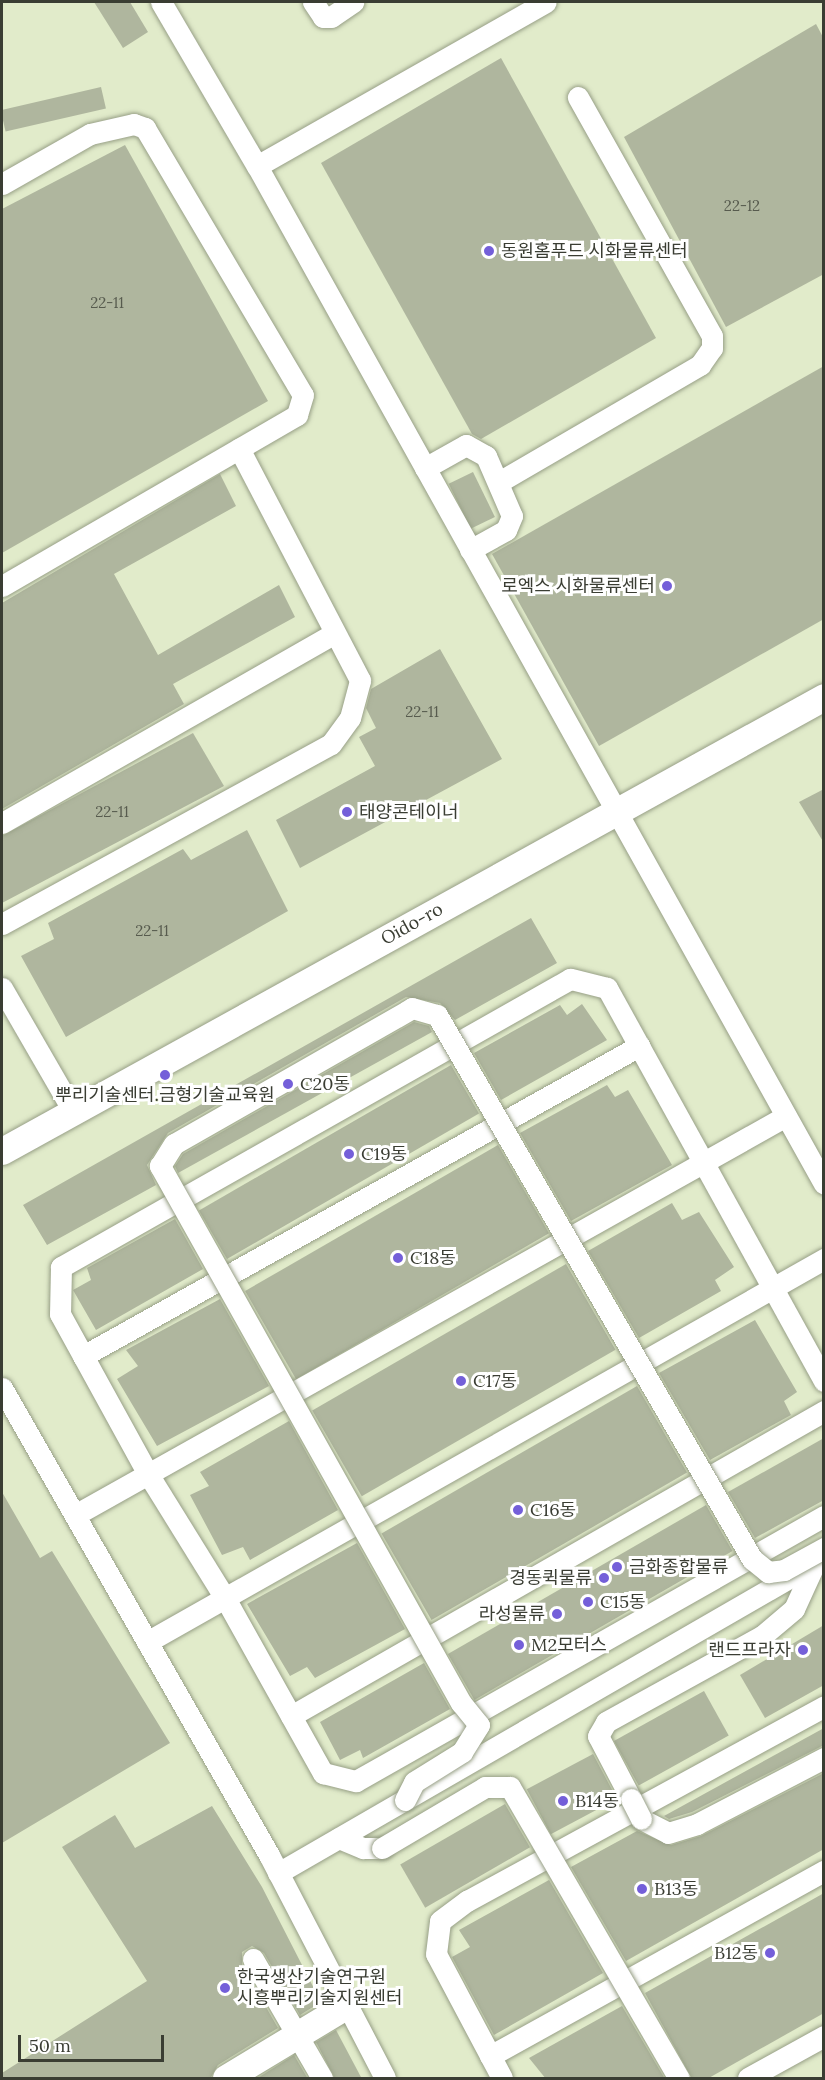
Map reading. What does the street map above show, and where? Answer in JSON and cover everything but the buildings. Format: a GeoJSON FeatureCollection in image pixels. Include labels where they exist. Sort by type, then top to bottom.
{"type":"FeatureCollection","features":[{"type":"Feature","properties":{"kind":"main road","name":"Oido-ro"},"geometry":{"type":"LineString","coordinates":[[2,1151],[824,697]]}},
{"type":"Feature","properties":{"kind":"main road"},"geometry":{"type":"LineString","coordinates":[[226,2079],[347,2005]]}},
{"type":"Feature","properties":{"kind":"street"},"geometry":{"type":"LineString","coordinates":[[161,2],[258,166],[786,1116],[818,1163],[824,1184]]}},
{"type":"Feature","properties":{"kind":"street"},"geometry":{"type":"LineString","coordinates":[[313,2],[323,17],[331,17],[352,2]]}},
{"type":"Feature","properties":{"kind":"street"},"geometry":{"type":"LineString","coordinates":[[258,166],[546,2]]}},
{"type":"Feature","properties":{"kind":"street"},"geometry":{"type":"LineString","coordinates":[[499,482],[700,365],[711,348],[712,336],[578,97]]}},
{"type":"Feature","properties":{"kind":"street"},"geometry":{"type":"LineString","coordinates":[[2,184],[90,134],[134,124],[145,128],[303,395],[297,415],[2,586]]}},
{"type":"Feature","properties":{"kind":"street"},"geometry":{"type":"LineString","coordinates":[[425,468],[466,445],[486,456],[511,508],[510,523],[506,530],[470,550]]}},
{"type":"Feature","properties":{"kind":"street"},"geometry":{"type":"LineString","coordinates":[[2,924],[331,744],[350,718],[361,687],[239,449]]}},
{"type":"Feature","properties":{"kind":"street"},"geometry":{"type":"LineString","coordinates":[[2,823],[335,633]]}},
{"type":"Feature","properties":{"kind":"street"},"geometry":{"type":"LineString","coordinates":[[824,1381],[607,988],[570,979],[60,1267],[60,1314],[148,1474],[225,1598],[323,1773],[356,1781],[824,1516]]}},
{"type":"Feature","properties":{"kind":"street"},"geometry":{"type":"LineString","coordinates":[[2,988],[73,1111]]}},
{"type":"Feature","properties":{"kind":"street"},"geometry":{"type":"LineString","coordinates":[[405,1800],[414,1782],[462,1752],[479,1725],[455,1693],[160,1166],[174,1144],[412,1008],[437,1015],[752,1559],[768,1572],[784,1570],[821,1556]]}},
{"type":"Feature","properties":{"kind":"street"},"geometry":{"type":"LineString","coordinates":[[83,1356],[639,1046]]}},
{"type":"Feature","properties":{"kind":"street"},"geometry":{"type":"LineString","coordinates":[[75,1515],[786,1116]]}},
{"type":"Feature","properties":{"kind":"street"},"geometry":{"type":"LineString","coordinates":[[147,1642],[824,1259]]}},
{"type":"Feature","properties":{"kind":"street"},"geometry":{"type":"LineString","coordinates":[[2,1388],[278,1873],[385,2079]]}},
{"type":"Feature","properties":{"kind":"street"},"geometry":{"type":"LineString","coordinates":[[291,1716],[824,1411]]}},
{"type":"Feature","properties":{"kind":"street"},"geometry":{"type":"LineString","coordinates":[[278,1873],[821,1556]]}},
{"type":"Feature","properties":{"kind":"street"},"geometry":{"type":"LineString","coordinates":[[821,1556],[794,1609],[762,1636],[606,1722],[598,1736],[641,1819],[668,1833],[697,1824],[824,1758]]}},
{"type":"Feature","properties":{"kind":"street"},"geometry":{"type":"LineString","coordinates":[[502,2079],[436,1954],[440,1921],[467,1901],[824,1706]]}},
{"type":"Feature","properties":{"kind":"street"},"geometry":{"type":"LineString","coordinates":[[339,1838],[363,1848],[382,1848],[485,1787],[510,1786],[679,2079]]}},
{"type":"Feature","properties":{"kind":"street"},"geometry":{"type":"LineString","coordinates":[[490,2056],[824,1871]]}},
{"type":"Feature","properties":{"kind":"street"},"geometry":{"type":"LineString","coordinates":[[253,1959],[321,2079]]}},
{"type":"Feature","properties":{"kind":"street"},"geometry":{"type":"LineString","coordinates":[[748,2079],[824,2036]]}},
{"type":"Feature","properties":{"kind":"shaded area"},"geometry":{"type":"Polygon","coordinates":[[[2,2],[823,2],[823,2078],[2,2078],[2,2]]]}},
{"type":"Feature","properties":{"kind":"place","name":"동원홈푸드 시화물류센터"},"geometry":{"type":"Point","coordinates":[489,251]}},
{"type":"Feature","properties":{"kind":"place","name":"로엑스 시화물류센터"},"geometry":{"type":"Point","coordinates":[667,586]}},
{"type":"Feature","properties":{"kind":"place","name":"태양콘테이너"},"geometry":{"type":"Point","coordinates":[347,812]}},
{"type":"Feature","properties":{"kind":"place","name":"뿌리기술센터.금형기술교육원"},"geometry":{"type":"Point","coordinates":[165,1075]}},
{"type":"Feature","properties":{"kind":"place","name":"C20동"},"geometry":{"type":"Point","coordinates":[288,1084]}},
{"type":"Feature","properties":{"kind":"place","name":"C19동"},"geometry":{"type":"Point","coordinates":[349,1154]}},
{"type":"Feature","properties":{"kind":"place","name":"C18동"},"geometry":{"type":"Point","coordinates":[398,1258]}},
{"type":"Feature","properties":{"kind":"place","name":"C17동"},"geometry":{"type":"Point","coordinates":[461,1381]}},
{"type":"Feature","properties":{"kind":"place","name":"C16동"},"geometry":{"type":"Point","coordinates":[518,1510]}},
{"type":"Feature","properties":{"kind":"place","name":"금화종합물류"},"geometry":{"type":"Point","coordinates":[617,1567]}},
{"type":"Feature","properties":{"kind":"place","name":"경동퀵물류"},"geometry":{"type":"Point","coordinates":[604,1578]}},
{"type":"Feature","properties":{"kind":"place","name":"C15동"},"geometry":{"type":"Point","coordinates":[588,1602]}},
{"type":"Feature","properties":{"kind":"place","name":"라성물류"},"geometry":{"type":"Point","coordinates":[557,1614]}},
{"type":"Feature","properties":{"kind":"place","name":"M2모터스"},"geometry":{"type":"Point","coordinates":[519,1645]}},
{"type":"Feature","properties":{"kind":"place","name":"랜드프라자"},"geometry":{"type":"Point","coordinates":[803,1650]}},
{"type":"Feature","properties":{"kind":"place","name":"B14동"},"geometry":{"type":"Point","coordinates":[563,1801]}},
{"type":"Feature","properties":{"kind":"place","name":"B13동"},"geometry":{"type":"Point","coordinates":[642,1889]}},
{"type":"Feature","properties":{"kind":"place","name":"B12동"},"geometry":{"type":"Point","coordinates":[770,1953]}},
{"type":"Feature","properties":{"kind":"place","name":"한국생산기술연구원 시흥뿌리기술지원센터"},"geometry":{"type":"Point","coordinates":[225,1988]}}]}
